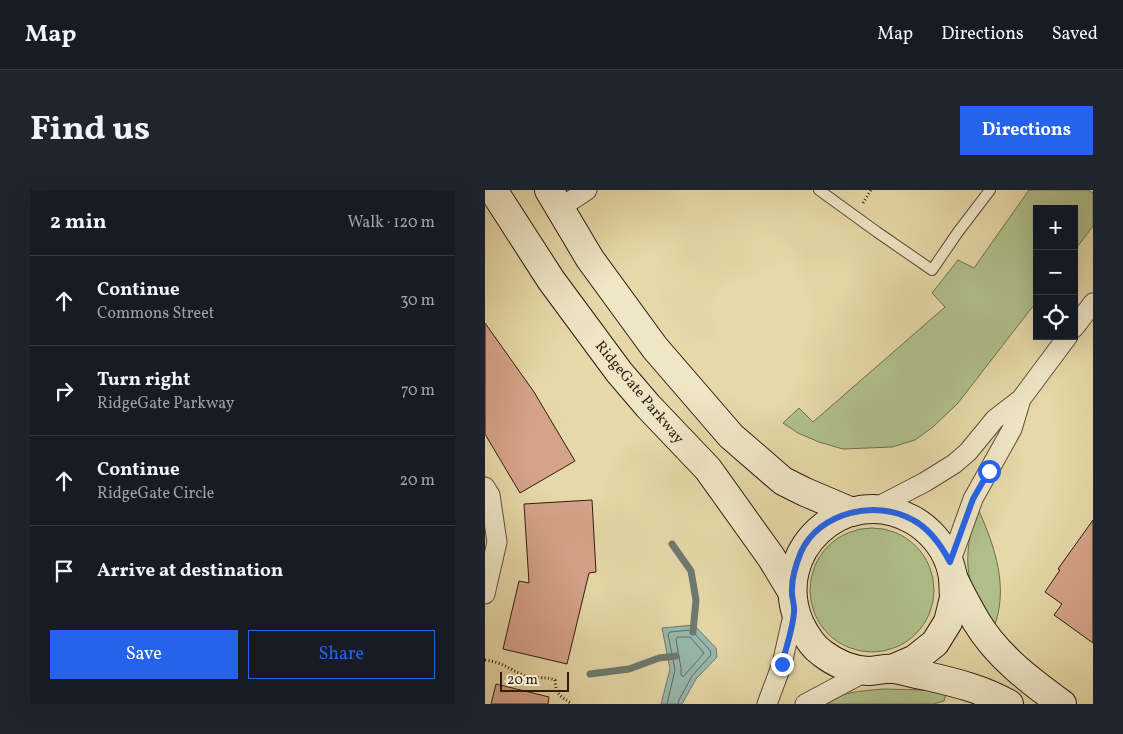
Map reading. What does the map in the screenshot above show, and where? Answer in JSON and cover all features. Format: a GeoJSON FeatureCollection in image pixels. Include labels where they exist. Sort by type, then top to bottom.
{"type":"FeatureCollection","features":[{"type":"Feature","properties":{"kind":"main road","name":"RidgeGate Parkway"},"geometry":{"type":"LineString","coordinates":[[493,190],[551,280],[619,372],[708,469],[762,544],[793,600],[805,634],[821,653],[843,666],[880,670],[966,685],[991,694],[1009,704]]}},
{"type":"Feature","properties":{"kind":"main road"},"geometry":{"type":"LineString","coordinates":[[554,199],[590,259],[655,348],[731,436],[783,481],[862,510],[894,512],[913,520],[930,533],[943,550],[975,620],[992,645],[1017,670],[1062,704]]}},
{"type":"Feature","properties":{"kind":"main road"},"geometry":{"type":"LineString","coordinates":[[793,600],[794,569],[802,550],[815,533],[832,520],[862,510]]}},
{"type":"Feature","properties":{"kind":"main road"},"geometry":{"type":"LineString","coordinates":[[880,670],[915,660],[935,643],[948,622],[954,598],[951,570]]}},
{"type":"Feature","properties":{"kind":"street"},"geometry":{"type":"LineString","coordinates":[[554,199],[587,190]]}},
{"type":"Feature","properties":{"kind":"street"},"geometry":{"type":"LineString","coordinates":[[1078,323],[1093,303]]}},
{"type":"Feature","properties":{"kind":"street"},"geometry":{"type":"LineString","coordinates":[[862,510],[925,482],[955,464],[968,452],[995,419],[1021,399],[1065,340]]}},
{"type":"Feature","properties":{"kind":"street"},"geometry":{"type":"LineString","coordinates":[[951,570],[973,499],[1012,429],[1021,399]]}},
{"type":"Feature","properties":{"kind":"street"},"geometry":{"type":"LineString","coordinates":[[485,488],[490,495],[497,542],[485,594]]}},
{"type":"Feature","properties":{"kind":"street"},"geometry":{"type":"LineString","coordinates":[[767,704],[782,664],[793,600]]}},
{"type":"Feature","properties":{"kind":"street"},"geometry":{"type":"LineString","coordinates":[[805,704],[880,670]]}},
{"type":"Feature","properties":{"kind":"lane"},"geometry":{"type":"LineString","coordinates":[[819,190],[932,270],[990,190]]}},
{"type":"Feature","properties":{"kind":"path"},"geometry":{"type":"LineString","coordinates":[[485,660],[501,663],[528,676],[555,680],[556,690],[561,697],[572,704]]}},
{"type":"Feature","properties":{"kind":"green space"},"geometry":{"type":"Polygon","coordinates":[[[1029,190],[1088,190],[1093,193],[1093,226],[1078,246],[1078,205],[1033,205],[1033,306],[958,403],[933,427],[915,440],[892,447],[843,449],[798,433],[783,423],[799,408],[813,422],[945,307],[932,293],[958,260],[974,268],[1029,190]]]}},
{"type":"Feature","properties":{"kind":"green space"},"geometry":{"type":"Polygon","coordinates":[[[979,511],[995,553],[1000,583],[998,612],[994,627],[975,594],[969,574],[969,541],[979,511]]]}},
{"type":"Feature","properties":{"kind":"green space"},"geometry":{"type":"Polygon","coordinates":[[[872,528],[896,533],[916,546],[929,566],[934,590],[929,614],[916,634],[896,647],[872,652],[848,647],[828,634],[815,614],[810,590],[815,566],[828,546],[848,533],[872,528]]]}},
{"type":"Feature","properties":{"kind":"green space"},"geometry":{"type":"Polygon","coordinates":[[[884,689],[924,690],[946,694],[944,701],[934,704],[820,704],[859,691],[884,689]]]}},
{"type":"Feature","properties":{"kind":"water"},"geometry":{"type":"Polygon","coordinates":[[[694,625],[716,648],[717,657],[696,679],[682,704],[661,704],[670,669],[662,628],[694,625]]]}},
{"type":"Feature","properties":{"kind":"building"},"geometry":{"type":"Polygon","coordinates":[[[485,323],[534,392],[575,461],[520,493],[485,434],[485,323]]]}},
{"type":"Feature","properties":{"kind":"building"},"geometry":{"type":"Polygon","coordinates":[[[592,500],[596,572],[589,573],[567,664],[503,649],[519,581],[529,583],[524,504],[592,500]]]}},
{"type":"Feature","properties":{"kind":"building"},"geometry":{"type":"Polygon","coordinates":[[[1093,520],[1093,643],[1054,615],[1062,604],[1045,592],[1060,570],[1058,569],[1093,520]]]}},
{"type":"Feature","properties":{"kind":"building"},"geometry":{"type":"Polygon","coordinates":[[[496,684],[549,697],[548,704],[491,704],[496,684]]]}},
{"type":"Feature","properties":{"kind":"waterway"},"geometry":{"type":"LineString","coordinates":[[672,544],[691,571],[696,600],[693,632]]}},
{"type":"Feature","properties":{"kind":"waterway"},"geometry":{"type":"LineString","coordinates":[[590,674],[629,669],[659,658],[676,656]]}},
{"type":"Feature","properties":{"kind":"route"},"geometry":{"type":"LineString","coordinates":[[782,664],[794,611],[791,590],[794,569],[802,550],[815,533],[832,520],[852,512],[873,509],[894,512],[913,520],[930,533],[950,562],[973,499],[989,471]]}}]}
